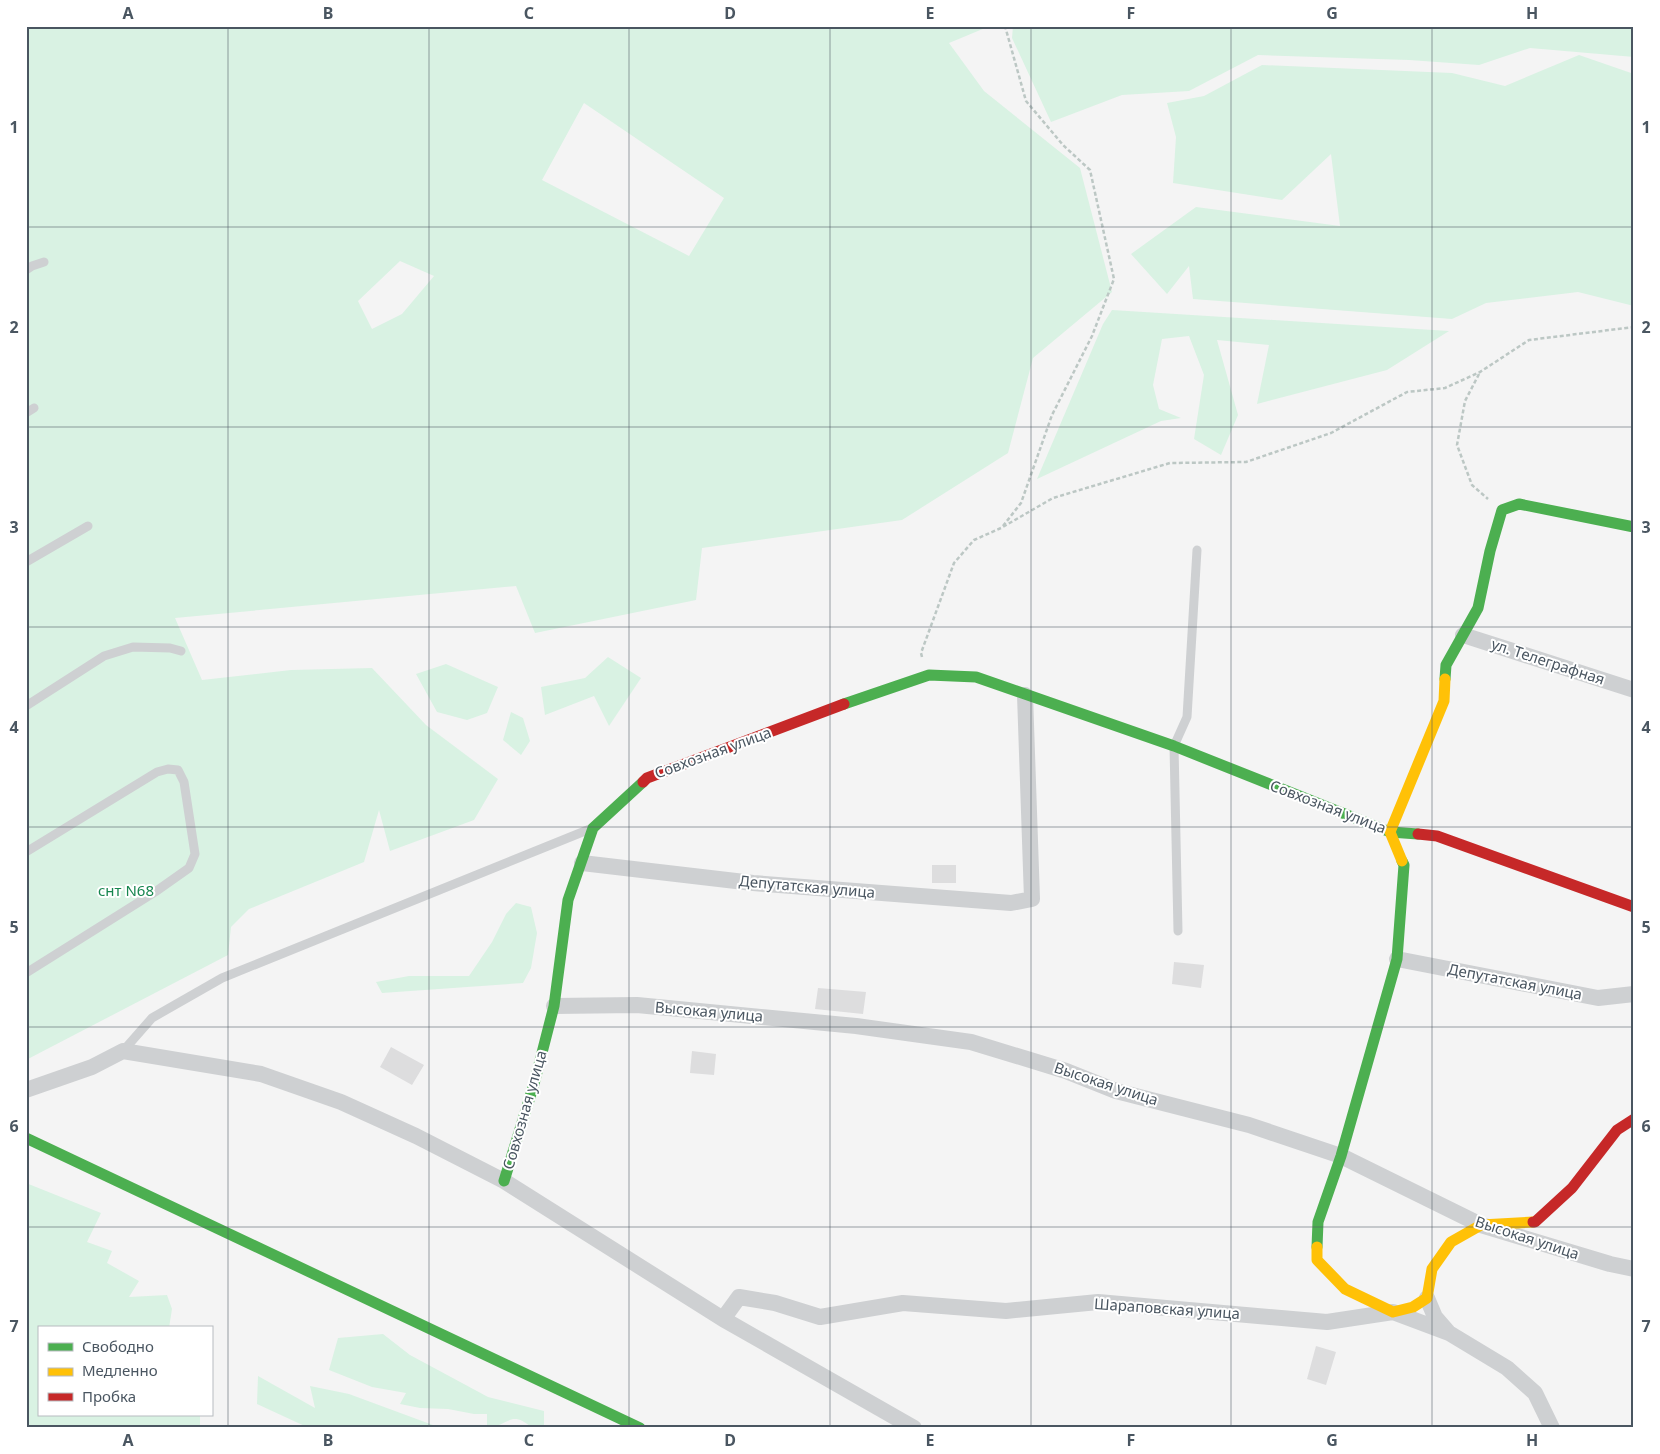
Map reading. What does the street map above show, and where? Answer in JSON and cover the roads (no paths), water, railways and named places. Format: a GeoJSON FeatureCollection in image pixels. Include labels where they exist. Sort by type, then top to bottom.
{"type":"FeatureCollection","features":[{"type":"Feature","properties":{"kind":"street"},"geometry":{"type":"LineString","coordinates":[[1427,1298],[1413,1307],[1393,1312],[1345,1288],[1317,1260],[1318,1222],[1341,1156],[1397,960],[1404,865],[1390,832],[1444,701],[1446,665],[1478,608],[1490,552],[1502,510],[1520,504],[1634,528]]}},
{"type":"Feature","properties":{"kind":"street","name":"ул. Телеграфная"},"geometry":{"type":"LineString","coordinates":[[1463,635],[1634,690]]}},
{"type":"Feature","properties":{"kind":"street","name":"Совхозная улица"},"geometry":{"type":"LineString","coordinates":[[504,1182],[534,1084],[554,1006],[568,900],[593,828],[647,778],[850,702],[929,675],[976,677],[1174,746],[1390,832],[1437,836],[1634,907]]}},
{"type":"Feature","properties":{"kind":"street","name":"Депутатская улица"},"geometry":{"type":"LineString","coordinates":[[582,863],[763,884],[1011,903],[1032,900],[1025,695]]}},
{"type":"Feature","properties":{"kind":"street","name":"Депутатская улица"},"geometry":{"type":"LineString","coordinates":[[1397,960],[1598,998],[1634,994]]}},
{"type":"Feature","properties":{"kind":"street","name":"Высокая улица"},"geometry":{"type":"LineString","coordinates":[[554,1006],[637,1005],[856,1026],[971,1042],[1066,1071],[1116,1091],[1249,1125],[1341,1156],[1481,1225],[1610,1264],[1634,1268]]}},
{"type":"Feature","properties":{"kind":"street"},"geometry":{"type":"LineString","coordinates":[[27,1089],[92,1067],[123,1051],[260,1074],[332,1099],[416,1136],[504,1182],[723,1319],[914,1428]]}},
{"type":"Feature","properties":{"kind":"street"},"geometry":{"type":"LineString","coordinates":[[1449,1333],[1434,1317],[1427,1298],[1432,1269],[1451,1242],[1481,1225],[1535,1222],[1572,1188],[1617,1130],[1634,1119]]}},
{"type":"Feature","properties":{"kind":"street"},"geometry":{"type":"LineString","coordinates":[[26,1138],[640,1428]]}},
{"type":"Feature","properties":{"kind":"street","name":"Шараповская улица"},"geometry":{"type":"LineString","coordinates":[[723,1319],[739,1297],[775,1303],[820,1317],[904,1303],[1006,1311],[1098,1302],[1327,1322],[1393,1312],[1449,1333],[1507,1368],[1535,1393],[1552,1428]]}},
{"type":"Feature","properties":{"kind":"lane"},"geometry":{"type":"LineString","coordinates":[[26,270],[44,262]]}},
{"type":"Feature","properties":{"kind":"lane"},"geometry":{"type":"LineString","coordinates":[[26,413],[34,408]]}},
{"type":"Feature","properties":{"kind":"lane"},"geometry":{"type":"LineString","coordinates":[[26,562],[88,526]]}},
{"type":"Feature","properties":{"kind":"lane"},"geometry":{"type":"LineString","coordinates":[[1178,932],[1174,746],[1188,716],[1197,550]]}},
{"type":"Feature","properties":{"kind":"lane"},"geometry":{"type":"LineString","coordinates":[[26,706],[104,656],[133,647],[170,648],[181,651]]}},
{"type":"Feature","properties":{"kind":"lane"},"geometry":{"type":"LineString","coordinates":[[26,852],[158,772],[168,769],[178,770],[184,782],[195,854],[189,868],[155,892],[26,973]]}},
{"type":"Feature","properties":{"kind":"lane"},"geometry":{"type":"LineString","coordinates":[[123,1051],[152,1018],[222,978],[561,839],[593,828]]}},
{"type":"Feature","properties":{"kind":"park label","name":"снт N68"},"geometry":{"type":"Point","coordinates":[126,891]}}]}
